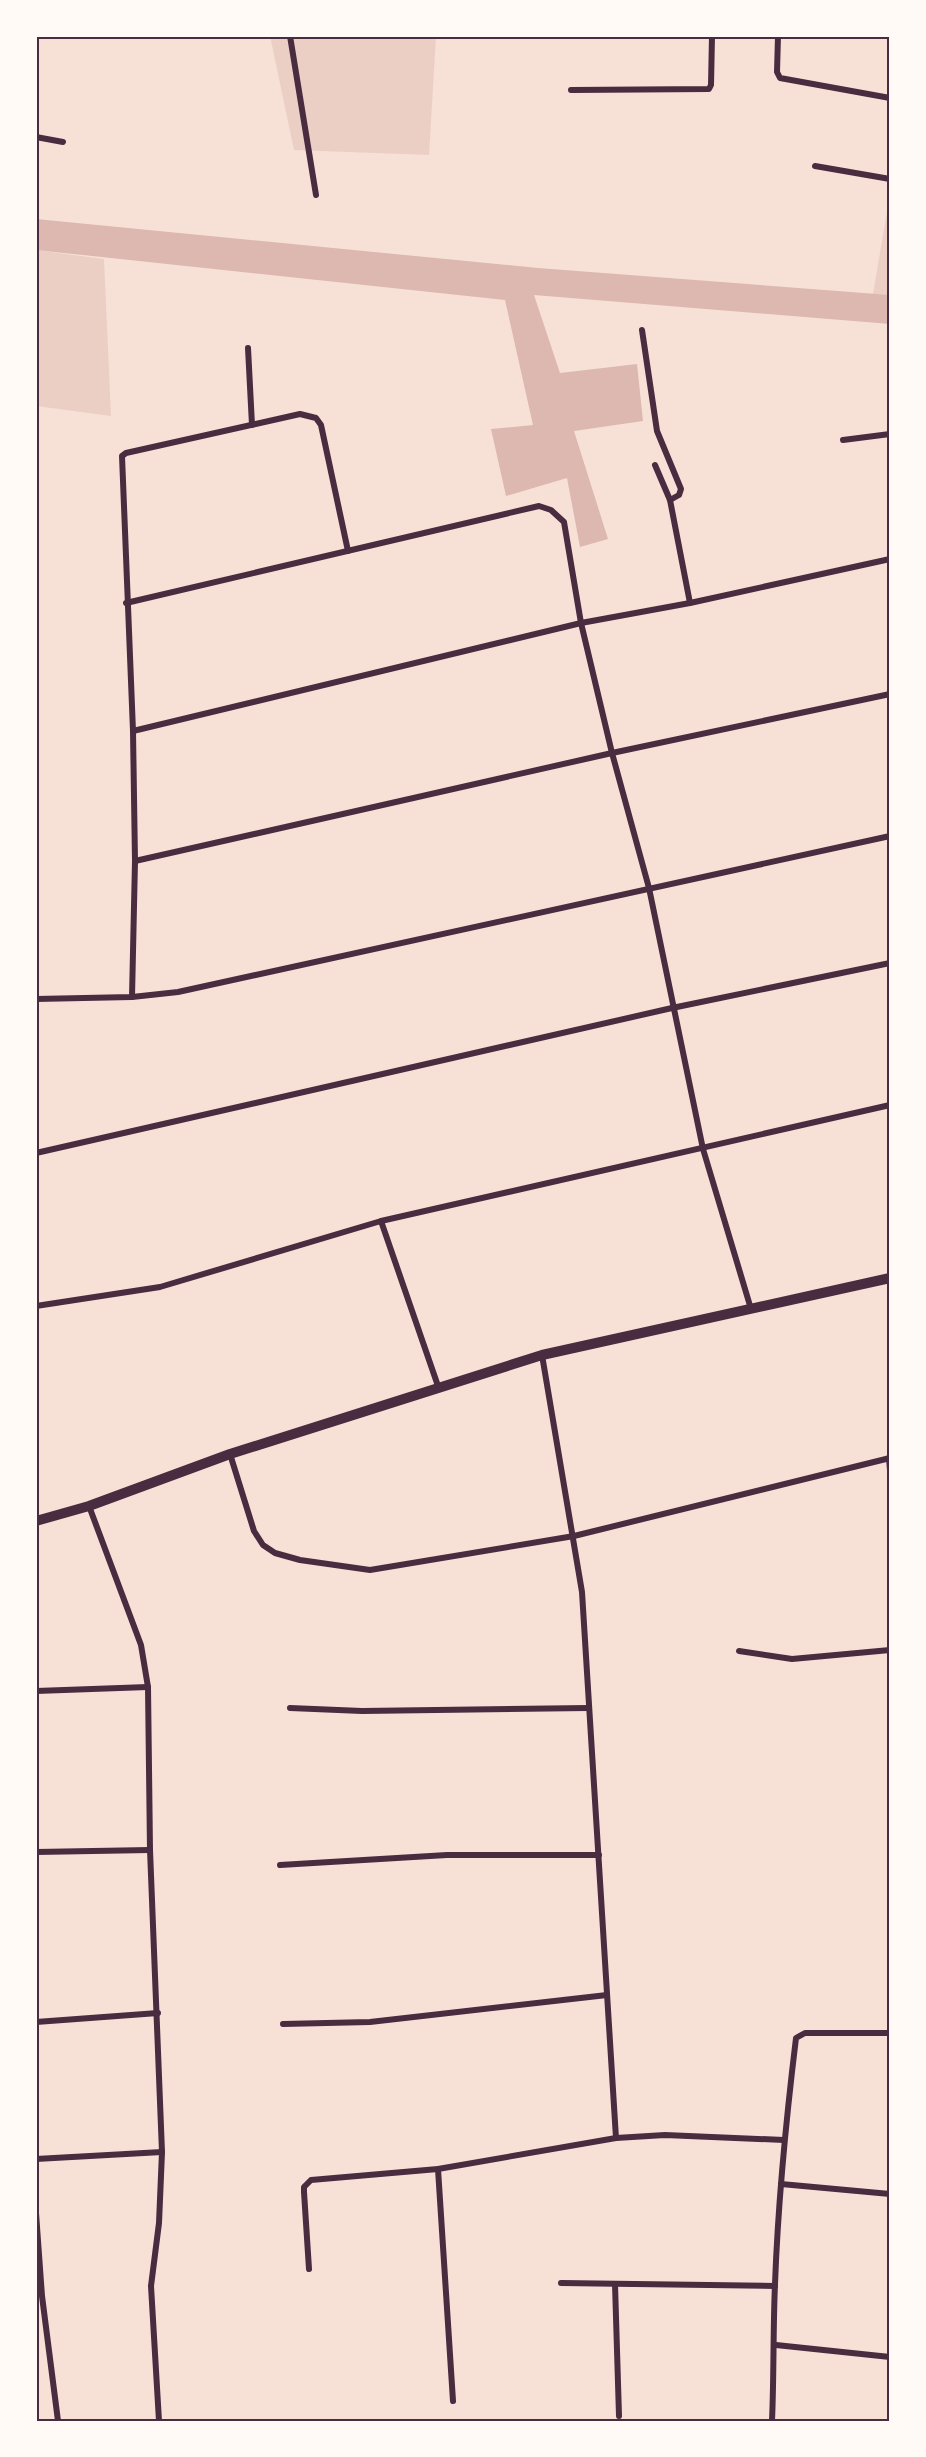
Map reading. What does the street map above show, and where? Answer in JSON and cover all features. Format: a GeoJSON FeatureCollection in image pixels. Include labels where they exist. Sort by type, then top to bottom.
{"type":"FeatureCollection","features":[{"type":"Feature","properties":{"kind":"street"},"geometry":{"type":"LineString","coordinates":[[290,36],[316,195]]}},
{"type":"Feature","properties":{"kind":"street"},"geometry":{"type":"LineString","coordinates":[[571,90],[704,90],[711,85],[712,36]]}},
{"type":"Feature","properties":{"kind":"street"},"geometry":{"type":"LineString","coordinates":[[778,36],[777,72],[780,78],[890,98]]}},
{"type":"Feature","properties":{"kind":"street"},"geometry":{"type":"LineString","coordinates":[[36,138],[63,142]]}},
{"type":"Feature","properties":{"kind":"street"},"geometry":{"type":"LineString","coordinates":[[815,166],[890,179]]}},
{"type":"Feature","properties":{"kind":"street"},"geometry":{"type":"LineString","coordinates":[[642,330],[657,431],[681,489],[679,495],[670,500]]}},
{"type":"Feature","properties":{"kind":"street"},"geometry":{"type":"LineString","coordinates":[[248,348],[252,425]]}},
{"type":"Feature","properties":{"kind":"street"},"geometry":{"type":"LineString","coordinates":[[132,997],[135,861],[133,731],[126,603],[122,456],[126,453],[300,414],[319,421],[348,550]]}},
{"type":"Feature","properties":{"kind":"street"},"geometry":{"type":"LineString","coordinates":[[843,440],[890,434]]}},
{"type":"Feature","properties":{"kind":"street"},"geometry":{"type":"LineString","coordinates":[[655,465],[670,500],[690,603]]}},
{"type":"Feature","properties":{"kind":"street"},"geometry":{"type":"LineString","coordinates":[[126,603],[539,506],[551,510],[564,522],[581,623],[612,753],[649,888],[703,1149],[751,1310]]}},
{"type":"Feature","properties":{"kind":"street"},"geometry":{"type":"LineString","coordinates":[[133,731],[581,623],[690,603],[890,559]]}},
{"type":"Feature","properties":{"kind":"street"},"geometry":{"type":"LineString","coordinates":[[135,861],[612,753],[890,694]]}},
{"type":"Feature","properties":{"kind":"street"},"geometry":{"type":"LineString","coordinates":[[36,999],[132,997],[178,992],[890,836]]}},
{"type":"Feature","properties":{"kind":"street"},"geometry":{"type":"LineString","coordinates":[[36,1153],[672,1008],[890,963]]}},
{"type":"Feature","properties":{"kind":"street"},"geometry":{"type":"LineString","coordinates":[[36,1306],[160,1287],[381,1221],[703,1149],[890,1104]]}},
{"type":"Feature","properties":{"kind":"street"},"geometry":{"type":"LineString","coordinates":[[381,1221],[438,1386]]}},
{"type":"Feature","properties":{"kind":"street"},"geometry":{"type":"LineString","coordinates":[[36,1521],[89,1506],[230,1454],[438,1386],[542,1355],[890,1278]]}},
{"type":"Feature","properties":{"kind":"street"},"geometry":{"type":"LineString","coordinates":[[542,1355],[582,1592],[616,2138]]}},
{"type":"Feature","properties":{"kind":"street"},"geometry":{"type":"LineString","coordinates":[[230,1454],[254,1531],[263,1545],[275,1553],[300,1560],[370,1570],[574,1536],[890,1458],[890,1470]]}},
{"type":"Feature","properties":{"kind":"street"},"geometry":{"type":"LineString","coordinates":[[89,1506],[141,1645],[148,1687],[150,1850],[162,2152],[159,2223],[151,2286],[159,2421]]}},
{"type":"Feature","properties":{"kind":"street"},"geometry":{"type":"LineString","coordinates":[[739,1651],[792,1659],[890,1650]]}},
{"type":"Feature","properties":{"kind":"street"},"geometry":{"type":"LineString","coordinates":[[36,1691],[148,1687]]}},
{"type":"Feature","properties":{"kind":"street"},"geometry":{"type":"LineString","coordinates":[[290,1708],[362,1712],[588,1708]]}},
{"type":"Feature","properties":{"kind":"street"},"geometry":{"type":"LineString","coordinates":[[36,1852],[150,1850]]}},
{"type":"Feature","properties":{"kind":"street"},"geometry":{"type":"LineString","coordinates":[[279,1865],[447,1855],[599,1855]]}},
{"type":"Feature","properties":{"kind":"street"},"geometry":{"type":"LineString","coordinates":[[283,2024],[369,2022],[607,1995]]}},
{"type":"Feature","properties":{"kind":"street"},"geometry":{"type":"LineString","coordinates":[[36,2022],[158,2013]]}},
{"type":"Feature","properties":{"kind":"street"},"geometry":{"type":"LineString","coordinates":[[772,2421],[776,2345],[775,2286],[781,2184],[784,2140],[798,2036],[890,2033]]}},
{"type":"Feature","properties":{"kind":"street"},"geometry":{"type":"LineString","coordinates":[[309,2270],[304,2187],[311,2180],[438,2169],[616,2138],[665,2136],[784,2140]]}},
{"type":"Feature","properties":{"kind":"street"},"geometry":{"type":"LineString","coordinates":[[36,2159],[162,2152]]}},
{"type":"Feature","properties":{"kind":"street"},"geometry":{"type":"LineString","coordinates":[[438,2169],[453,2401]]}},
{"type":"Feature","properties":{"kind":"street"},"geometry":{"type":"LineString","coordinates":[[781,2184],[890,2194]]}},
{"type":"Feature","properties":{"kind":"street"},"geometry":{"type":"LineString","coordinates":[[36,2213],[42,2296],[58,2421]]}},
{"type":"Feature","properties":{"kind":"street"},"geometry":{"type":"LineString","coordinates":[[561,2283],[775,2286]]}},
{"type":"Feature","properties":{"kind":"street"},"geometry":{"type":"LineString","coordinates":[[615,2284],[619,2416]]}},
{"type":"Feature","properties":{"kind":"street"},"geometry":{"type":"LineString","coordinates":[[776,2345],[890,2357]]}},
{"type":"Feature","properties":{"kind":"shaded area"},"geometry":{"type":"Polygon","coordinates":[[[270,36],[436,36],[429,155],[294,150],[270,36]]]}},
{"type":"Feature","properties":{"kind":"shaded area"},"geometry":{"type":"Polygon","coordinates":[[[890,194],[890,295],[873,294],[890,194]]]}},
{"type":"Feature","properties":{"kind":"shaded area"},"geometry":{"type":"Polygon","coordinates":[[[36,219],[538,268],[890,295],[890,324],[534,295],[560,373],[637,364],[643,421],[574,431],[608,539],[580,547],[567,478],[506,496],[491,429],[533,425],[505,300],[36,250],[36,219]]]}},
{"type":"Feature","properties":{"kind":"shaded area"},"geometry":{"type":"Polygon","coordinates":[[[36,250],[104,259],[111,416],[36,406],[36,250]]]}}]}
